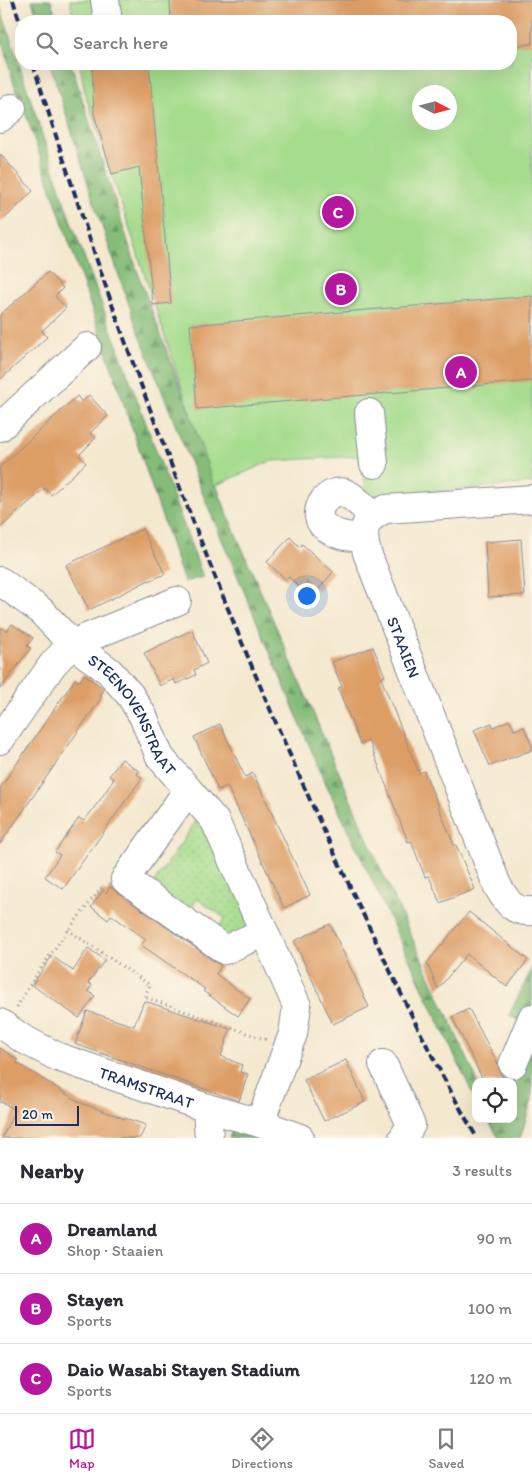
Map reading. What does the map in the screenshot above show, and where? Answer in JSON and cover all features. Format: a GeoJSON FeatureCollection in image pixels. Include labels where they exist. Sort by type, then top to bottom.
{"type":"FeatureCollection","features":[{"type":"Feature","properties":{"kind":"street"},"geometry":{"type":"LineString","coordinates":[[105,0],[107,15]]}},
{"type":"Feature","properties":{"kind":"street"},"geometry":{"type":"LineString","coordinates":[[0,427],[86,347]]}},
{"type":"Feature","properties":{"kind":"street"},"geometry":{"type":"LineString","coordinates":[[369,413],[374,464]]}},
{"type":"Feature","properties":{"kind":"street","name":"STAAIEN"},"geometry":{"type":"LineString","coordinates":[[532,499],[386,509],[368,527],[367,553],[497,885],[509,904],[518,910],[532,911]]}},
{"type":"Feature","properties":{"kind":"street","name":"STEENOVENSTRAAT"},"geometry":{"type":"LineString","coordinates":[[0,581],[41,611],[72,644],[109,671],[130,695],[143,716],[160,757],[215,821],[297,1006],[293,1034],[260,1124]]}},
{"type":"Feature","properties":{"kind":"street","name":"STEENOVENSTRAAT"},"geometry":{"type":"LineString","coordinates":[[0,740],[53,664],[72,644],[177,601]]}},
{"type":"Feature","properties":{"kind":"street","name":"STEENOVENSTRAAT"},"geometry":{"type":"LineString","coordinates":[[125,879],[188,790]]}},
{"type":"Feature","properties":{"kind":"street"},"geometry":{"type":"LineString","coordinates":[[125,879],[225,950],[264,932]]}},
{"type":"Feature","properties":{"kind":"street"},"geometry":{"type":"LineString","coordinates":[[512,1064],[532,1018]]}},
{"type":"Feature","properties":{"kind":"street","name":"TRAMSTRAAT"},"geometry":{"type":"LineString","coordinates":[[2,1028],[58,1056],[300,1138]]}},
{"type":"Feature","properties":{"kind":"street"},"geometry":{"type":"LineString","coordinates":[[383,1064],[411,1124],[402,1138]]}},
{"type":"Feature","properties":{"kind":"street"},"geometry":{"type":"LineString","coordinates":[[207,1108],[209,1138]]}},
{"type":"Feature","properties":{"kind":"path"},"geometry":{"type":"LineString","coordinates":[[2,1028],[68,930],[108,879],[125,879]]}},
{"type":"Feature","properties":{"kind":"path"},"geometry":{"type":"LineString","coordinates":[[68,930],[150,985],[144,997],[287,1048]]}},
{"type":"Feature","properties":{"kind":"green space"},"geometry":{"type":"Polygon","coordinates":[[[32,0],[51,0],[55,15],[36,15],[32,0]]]}},
{"type":"Feature","properties":{"kind":"green space"},"geometry":{"type":"Polygon","coordinates":[[[70,0],[532,0],[532,483],[368,497],[359,456],[271,461],[214,486],[85,93],[81,70],[517,70],[517,15],[73,15],[70,0]]]}},
{"type":"Feature","properties":{"kind":"green space"},"geometry":{"type":"Polygon","coordinates":[[[0,6],[15,52],[15,70],[21,70],[69,216],[203,577],[184,582],[14,84],[0,34],[0,6]]]}},
{"type":"Feature","properties":{"kind":"green space"},"geometry":{"type":"Polygon","coordinates":[[[52,70],[73,70],[139,276],[226,511],[378,863],[476,1078],[472,1078],[472,1093],[321,773],[206,502],[137,328],[95,206],[52,70]]]}},
{"type":"Feature","properties":{"kind":"green space"},"geometry":{"type":"Polygon","coordinates":[[[199,817],[252,915],[248,932],[229,942],[215,932],[225,918],[197,899],[188,913],[151,887],[199,817]]]}},
{"type":"Feature","properties":{"kind":"green space"},"geometry":{"type":"Polygon","coordinates":[[[532,968],[532,1028],[509,1015],[532,968]]]}},
{"type":"Feature","properties":{"kind":"green space"},"geometry":{"type":"Polygon","coordinates":[[[532,1047],[532,1100],[520,1138],[499,1138],[490,1123],[517,1123],[518,1080],[532,1047]]]}},
{"type":"Feature","properties":{"kind":"green space"},"geometry":{"type":"Polygon","coordinates":[[[234,1126],[283,1138],[229,1138],[234,1126]]]}},
{"type":"Feature","properties":{"kind":"building"},"geometry":{"type":"Polygon","coordinates":[[[170,0],[532,0],[532,44],[517,45],[517,15],[171,15],[170,0]]]}},
{"type":"Feature","properties":{"kind":"building"},"geometry":{"type":"Polygon","coordinates":[[[92,70],[150,70],[171,303],[153,305],[139,167],[112,174],[94,114],[92,70]]]}},
{"type":"Feature","properties":{"kind":"building"},"geometry":{"type":"Polygon","coordinates":[[[0,154],[33,191],[0,223],[0,154]]]}},
{"type":"Feature","properties":{"kind":"building"},"geometry":{"type":"Polygon","coordinates":[[[48,272],[63,288],[55,296],[66,308],[42,331],[47,337],[0,380],[0,315],[48,272]]]}},
{"type":"Feature","properties":{"kind":"building"},"geometry":{"type":"Polygon","coordinates":[[[532,296],[532,381],[197,409],[190,325],[532,296]]]}},
{"type":"Feature","properties":{"kind":"building"},"geometry":{"type":"Polygon","coordinates":[[[89,395],[108,416],[90,433],[96,438],[79,455],[86,463],[51,495],[45,488],[0,528],[0,467],[77,396],[82,402],[89,395]]]}},
{"type":"Feature","properties":{"kind":"building"},"geometry":{"type":"Polygon","coordinates":[[[142,529],[165,574],[89,610],[66,565],[142,529]]]}},
{"type":"Feature","properties":{"kind":"building"},"geometry":{"type":"Polygon","coordinates":[[[290,537],[300,547],[302,544],[333,572],[317,591],[307,582],[302,590],[289,577],[286,580],[267,562],[290,537]]]}},
{"type":"Feature","properties":{"kind":"building"},"geometry":{"type":"Polygon","coordinates":[[[521,539],[525,595],[488,597],[485,542],[521,539]]]}},
{"type":"Feature","properties":{"kind":"building"},"geometry":{"type":"Polygon","coordinates":[[[12,624],[33,638],[27,646],[31,648],[0,689],[0,627],[7,631],[12,624]]]}},
{"type":"Feature","properties":{"kind":"building"},"geometry":{"type":"Polygon","coordinates":[[[192,630],[207,663],[194,670],[196,675],[176,684],[174,679],[160,686],[144,653],[192,630]]]}},
{"type":"Feature","properties":{"kind":"building"},"geometry":{"type":"Polygon","coordinates":[[[373,647],[385,676],[381,678],[419,773],[424,771],[454,845],[456,845],[475,889],[440,903],[429,876],[425,877],[411,841],[408,842],[369,741],[360,744],[338,688],[342,687],[332,662],[373,647]]]}},
{"type":"Feature","properties":{"kind":"building"},"geometry":{"type":"Polygon","coordinates":[[[84,674],[104,689],[100,696],[102,697],[0,844],[0,788],[75,679],[79,682],[84,674]]]}},
{"type":"Feature","properties":{"kind":"building"},"geometry":{"type":"Polygon","coordinates":[[[510,720],[514,730],[524,727],[532,750],[490,766],[474,730],[492,723],[493,727],[510,720]]]}},
{"type":"Feature","properties":{"kind":"building"},"geometry":{"type":"Polygon","coordinates":[[[220,724],[245,777],[253,773],[310,895],[284,908],[227,786],[218,790],[194,737],[220,724]]]}},
{"type":"Feature","properties":{"kind":"building"},"geometry":{"type":"Polygon","coordinates":[[[122,759],[139,771],[137,774],[142,778],[63,889],[45,877],[60,855],[55,852],[79,818],[84,821],[100,800],[114,779],[109,776],[122,759]]]}},
{"type":"Feature","properties":{"kind":"building"},"geometry":{"type":"Polygon","coordinates":[[[110,887],[221,966],[216,974],[250,999],[238,1016],[203,991],[205,989],[141,945],[146,939],[111,915],[108,920],[91,907],[103,890],[106,893],[110,887]]]}},
{"type":"Feature","properties":{"kind":"building"},"geometry":{"type":"Polygon","coordinates":[[[469,912],[528,960],[507,987],[467,954],[438,989],[427,963],[469,912]]]}},
{"type":"Feature","properties":{"kind":"building"},"geometry":{"type":"Polygon","coordinates":[[[330,924],[369,1007],[333,1024],[294,941],[330,924]]]}},
{"type":"Feature","properties":{"kind":"building"},"geometry":{"type":"Polygon","coordinates":[[[88,948],[105,960],[88,983],[92,985],[88,991],[95,996],[79,1018],[32,985],[52,956],[73,971],[88,948]]]}},
{"type":"Feature","properties":{"kind":"building"},"geometry":{"type":"Polygon","coordinates":[[[144,1001],[230,1029],[221,1056],[242,1065],[240,1072],[248,1074],[239,1101],[75,1044],[87,1011],[134,1026],[144,1001]]]}},
{"type":"Feature","properties":{"kind":"building"},"geometry":{"type":"Polygon","coordinates":[[[469,1009],[503,1078],[482,1078],[452,1017],[469,1009]]]}},
{"type":"Feature","properties":{"kind":"building"},"geometry":{"type":"Polygon","coordinates":[[[0,1048],[18,1060],[17,1063],[81,1103],[146,1125],[140,1138],[2,1138],[15,1110],[2,1102],[0,1103],[0,1048]]]}},
{"type":"Feature","properties":{"kind":"building"},"geometry":{"type":"Polygon","coordinates":[[[346,1060],[365,1102],[324,1121],[304,1080],[346,1060]]]}},
{"type":"Feature","properties":{"kind":"railway"},"geometry":{"type":"LineString","coordinates":[[13,0],[18,15]]}},
{"type":"Feature","properties":{"kind":"railway"},"geometry":{"type":"LineString","coordinates":[[35,70],[120,326],[158,430],[237,631],[293,763],[397,986],[477,1138]]}},
{"type":"Feature","properties":{"kind":"place","name":"Daio Wasabi Stayen Stadium"},"geometry":{"type":"Point","coordinates":[338,212]}},
{"type":"Feature","properties":{"kind":"place","name":"Stayen"},"geometry":{"type":"Point","coordinates":[341,289]}},
{"type":"Feature","properties":{"kind":"place","name":"Dreamland"},"geometry":{"type":"Point","coordinates":[461,372]}}]}
